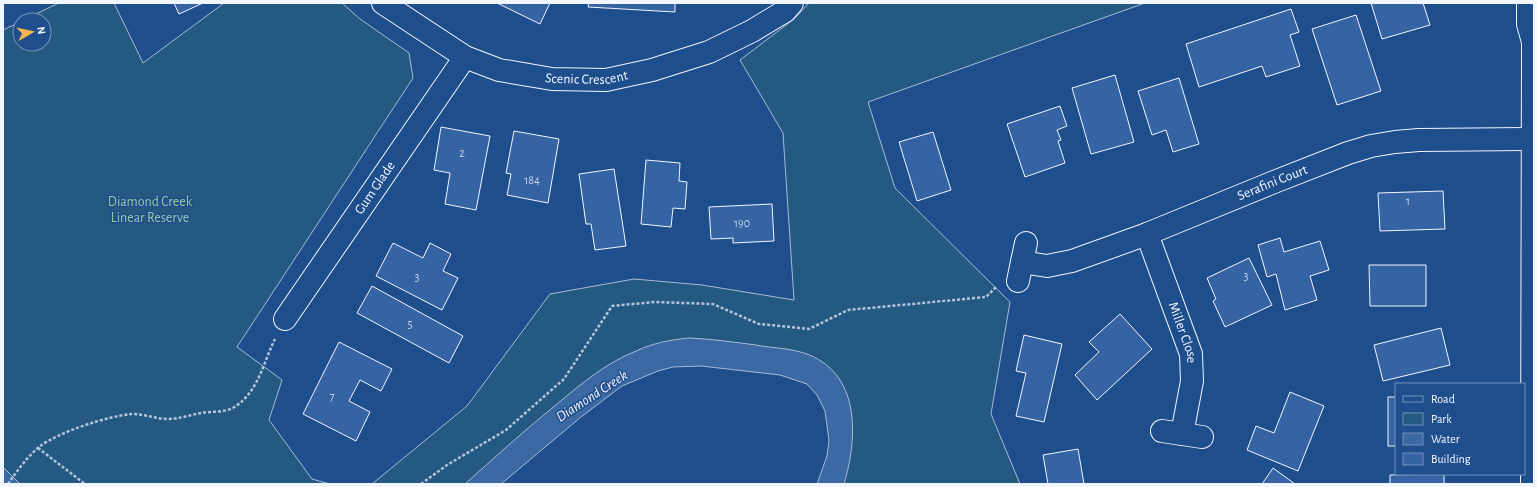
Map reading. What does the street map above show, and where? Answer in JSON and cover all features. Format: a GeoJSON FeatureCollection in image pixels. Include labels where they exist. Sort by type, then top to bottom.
{"type":"FeatureCollection","features":[{"type":"Feature","properties":{"kind":"street","name":"Scenic Crescent"},"geometry":{"type":"LineString","coordinates":[[383,3],[465,56],[499,70],[552,79],[606,80],[652,70],[709,52],[752,31],[785,11],[792,3]]}},
{"type":"Feature","properties":{"kind":"street"},"geometry":{"type":"LineString","coordinates":[[1528,3],[1528,24],[1534,41],[1532,139],[1532,484]]}},
{"type":"Feature","properties":{"kind":"street","name":"Gum Glade"},"geometry":{"type":"LineString","coordinates":[[285,319],[465,56]]}},
{"type":"Feature","properties":{"kind":"street","name":"Serafini Court"},"geometry":{"type":"LineString","coordinates":[[1022,262],[1047,266],[1072,262],[1147,234],[1348,153],[1371,146],[1418,140],[1532,139]]}},
{"type":"Feature","properties":{"kind":"street","name":"Miller Close"},"geometry":{"type":"LineString","coordinates":[[1147,234],[1191,354],[1192,381],[1182,434]]}},
{"type":"Feature","properties":{"kind":"path"},"geometry":{"type":"LineString","coordinates":[[421,484],[447,465],[506,430],[564,379],[612,306],[654,302],[713,304],[759,324],[809,329],[848,310],[986,297],[1022,262]]}},
{"type":"Feature","properties":{"kind":"path"},"geometry":{"type":"LineString","coordinates":[[8,484],[25,461],[38,448],[56,436],[111,418],[134,414],[170,419],[232,409],[245,399],[259,380],[267,354],[285,319]]}},
{"type":"Feature","properties":{"kind":"path"},"geometry":{"type":"LineString","coordinates":[[38,448],[85,484]]}},
{"type":"Feature","properties":{"kind":"green space","name":"Diamond Creek Linear Reserve"},"geometry":{"type":"Polygon","coordinates":[[[59,3],[114,3],[143,63],[224,3],[342,3],[360,19],[409,53],[413,78],[237,347],[282,380],[269,420],[312,479],[330,484],[3,484],[3,30],[12,26],[12,52],[52,52],[52,12],[40,12],[59,3]]]}},
{"type":"Feature","properties":{"kind":"green space"},"geometry":{"type":"Polygon","coordinates":[[[809,3],[1145,3],[868,102],[895,188],[1010,302],[991,414],[1020,484],[823,484],[839,419],[793,367],[662,353],[487,484],[372,484],[467,406],[550,294],[634,279],[702,285],[794,300],[783,133],[740,60],[794,19],[809,3]]]}},
{"type":"Feature","properties":{"kind":"water","name":"Diamond Creek"},"geometry":{"type":"Polygon","coordinates":[[[689,338],[798,351],[823,362],[836,375],[845,390],[851,408],[853,427],[852,446],[844,484],[817,484],[827,456],[829,440],[825,411],[817,395],[807,384],[780,375],[701,366],[673,367],[658,371],[622,386],[581,417],[501,484],[465,484],[545,414],[604,368],[642,348],[668,341],[689,338]]]}},
{"type":"Feature","properties":{"kind":"water"},"geometry":{"type":"Polygon","coordinates":[[[3,467],[20,484],[3,484],[3,467]]]}},
{"type":"Feature","properties":{"kind":"building"},"geometry":{"type":"Polygon","coordinates":[[[174,3],[203,3],[179,14],[174,3]]]}},
{"type":"Feature","properties":{"kind":"building"},"geometry":{"type":"Polygon","coordinates":[[[497,3],[550,3],[540,24],[497,3]]]}},
{"type":"Feature","properties":{"kind":"building"},"geometry":{"type":"Polygon","coordinates":[[[589,3],[675,3],[675,12],[588,7],[589,3]]]}},
{"type":"Feature","properties":{"kind":"building"},"geometry":{"type":"Polygon","coordinates":[[[1371,3],[1423,3],[1430,25],[1382,39],[1371,3]]]}},
{"type":"Feature","properties":{"kind":"building"},"geometry":{"type":"Polygon","coordinates":[[[1291,9],[1299,32],[1290,35],[1300,66],[1266,77],[1262,66],[1199,87],[1186,44],[1291,9]]]}},
{"type":"Feature","properties":{"kind":"building"},"geometry":{"type":"Polygon","coordinates":[[[1356,15],[1381,91],[1337,105],[1312,29],[1356,15]]]}},
{"type":"Feature","properties":{"kind":"building"},"geometry":{"type":"Polygon","coordinates":[[[1115,75],[1134,142],[1091,154],[1072,88],[1115,75]]]}},
{"type":"Feature","properties":{"kind":"building"},"geometry":{"type":"Polygon","coordinates":[[[1179,78],[1199,144],[1173,152],[1166,130],[1152,135],[1138,91],[1179,78]]]}},
{"type":"Feature","properties":{"kind":"building"},"geometry":{"type":"Polygon","coordinates":[[[1060,106],[1067,126],[1057,130],[1061,140],[1058,141],[1065,163],[1025,177],[1007,124],[1060,106]]]}},
{"type":"Feature","properties":{"kind":"building"},"geometry":{"type":"Polygon","coordinates":[[[441,127],[490,136],[476,210],[445,204],[450,173],[434,170],[441,127]]]}},
{"type":"Feature","properties":{"kind":"building"},"geometry":{"type":"Polygon","coordinates":[[[514,131],[559,139],[548,203],[507,195],[511,174],[506,173],[514,131]]]}},
{"type":"Feature","properties":{"kind":"building"},"geometry":{"type":"Polygon","coordinates":[[[933,132],[951,190],[917,201],[899,142],[933,132]]]}},
{"type":"Feature","properties":{"kind":"building"},"geometry":{"type":"Polygon","coordinates":[[[646,160],[680,163],[679,181],[687,182],[685,209],[673,208],[671,227],[641,224],[646,160]]]}},
{"type":"Feature","properties":{"kind":"building"},"geometry":{"type":"Polygon","coordinates":[[[614,169],[626,246],[595,250],[591,224],[586,224],[579,174],[614,169]]]}},
{"type":"Feature","properties":{"kind":"building"},"geometry":{"type":"Polygon","coordinates":[[[1443,191],[1445,229],[1380,231],[1378,193],[1443,191]]]}},
{"type":"Feature","properties":{"kind":"building"},"geometry":{"type":"Polygon","coordinates":[[[772,204],[774,241],[733,243],[733,238],[711,239],[709,207],[772,204]]]}},
{"type":"Feature","properties":{"kind":"building"},"geometry":{"type":"Polygon","coordinates":[[[1280,238],[1284,252],[1320,241],[1329,270],[1310,276],[1317,300],[1285,310],[1276,274],[1267,277],[1258,245],[1280,238]]]}},
{"type":"Feature","properties":{"kind":"building"},"geometry":{"type":"Polygon","coordinates":[[[393,243],[423,258],[430,243],[451,254],[443,271],[458,278],[442,310],[376,276],[393,243]]]}},
{"type":"Feature","properties":{"kind":"building"},"geometry":{"type":"Polygon","coordinates":[[[1249,258],[1272,305],[1225,327],[1213,301],[1216,299],[1207,278],[1249,258]]]}},
{"type":"Feature","properties":{"kind":"building"},"geometry":{"type":"Polygon","coordinates":[[[1369,265],[1426,265],[1426,306],[1370,306],[1369,265]]]}},
{"type":"Feature","properties":{"kind":"building"},"geometry":{"type":"Polygon","coordinates":[[[372,286],[463,336],[449,363],[357,313],[372,286]]]}},
{"type":"Feature","properties":{"kind":"building"},"geometry":{"type":"Polygon","coordinates":[[[1120,314],[1152,349],[1097,400],[1075,375],[1099,352],[1089,342],[1120,314]]]}},
{"type":"Feature","properties":{"kind":"building"},"geometry":{"type":"Polygon","coordinates":[[[1441,328],[1450,365],[1383,381],[1374,345],[1441,328]]]}},
{"type":"Feature","properties":{"kind":"building"},"geometry":{"type":"Polygon","coordinates":[[[1024,335],[1062,344],[1044,422],[1016,416],[1026,373],[1016,371],[1024,335]]]}},
{"type":"Feature","properties":{"kind":"building"},"geometry":{"type":"Polygon","coordinates":[[[339,342],[392,369],[381,391],[360,380],[349,401],[370,412],[356,441],[303,414],[339,342]]]}},
{"type":"Feature","properties":{"kind":"building"},"geometry":{"type":"Polygon","coordinates":[[[1290,392],[1324,406],[1298,471],[1247,450],[1256,426],[1274,433],[1290,392]]]}},
{"type":"Feature","properties":{"kind":"building"},"geometry":{"type":"Polygon","coordinates":[[[1388,397],[1395,397],[1395,446],[1388,446],[1388,397]]]}},
{"type":"Feature","properties":{"kind":"building"},"geometry":{"type":"Polygon","coordinates":[[[1078,449],[1084,484],[1048,484],[1043,455],[1078,449]]]}},
{"type":"Feature","properties":{"kind":"building"},"geometry":{"type":"Polygon","coordinates":[[[1273,468],[1295,484],[1262,484],[1273,468]]]}},
{"type":"Feature","properties":{"kind":"building"},"geometry":{"type":"Polygon","coordinates":[[[1390,475],[1444,475],[1444,484],[1390,484],[1390,475]]]}}]}
